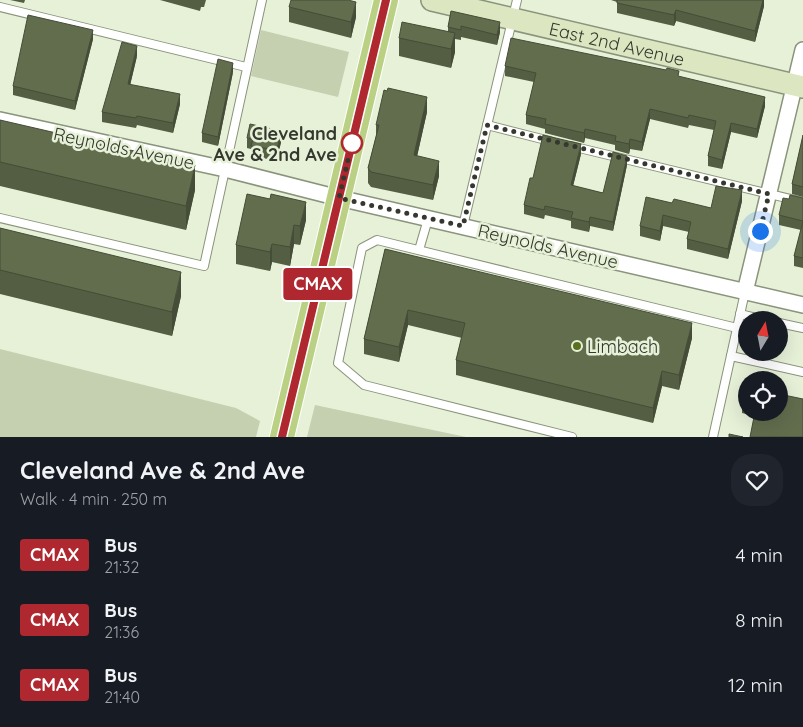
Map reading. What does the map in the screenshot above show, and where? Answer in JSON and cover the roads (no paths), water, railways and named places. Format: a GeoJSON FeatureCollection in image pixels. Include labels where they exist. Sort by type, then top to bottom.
{"type":"FeatureCollection","features":[{"type":"Feature","properties":{"kind":"main road"},"geometry":{"type":"LineString","coordinates":[[282,437],[386,0]]}},
{"type":"Feature","properties":{"kind":"street","name":"East 2nd Avenue"},"geometry":{"type":"LineString","coordinates":[[432,0],[514,9],[799,86]]}},
{"type":"Feature","properties":{"kind":"street"},"geometry":{"type":"LineString","coordinates":[[745,292],[769,194],[799,86],[803,50]]}},
{"type":"Feature","properties":{"kind":"street","name":"Reynolds Avenue"},"geometry":{"type":"LineString","coordinates":[[0,120],[225,169],[428,219],[803,305]]}},
{"type":"Feature","properties":{"kind":"lane"},"geometry":{"type":"LineString","coordinates":[[0,218],[204,266],[262,0]]}},
{"type":"Feature","properties":{"kind":"lane"},"geometry":{"type":"LineString","coordinates":[[0,7],[246,67]]}},
{"type":"Feature","properties":{"kind":"lane"},"geometry":{"type":"LineString","coordinates":[[463,226],[514,9]]}},
{"type":"Feature","properties":{"kind":"lane"},"geometry":{"type":"LineString","coordinates":[[487,125],[803,202]]}},
{"type":"Feature","properties":{"kind":"lane"},"geometry":{"type":"LineString","coordinates":[[419,250],[428,219]]}},
{"type":"Feature","properties":{"kind":"lane"},"geometry":{"type":"LineString","coordinates":[[572,437],[364,385],[338,363],[362,248],[377,240],[737,328]]}},
{"type":"Feature","properties":{"kind":"lane"},"geometry":{"type":"LineString","coordinates":[[741,311],[745,292]]}},
{"type":"Feature","properties":{"kind":"lane"},"geometry":{"type":"LineString","coordinates":[[713,437],[738,323]]}},
{"type":"Feature","properties":{"kind":"lane"},"geometry":{"type":"LineString","coordinates":[[788,325],[803,328]]}},
{"type":"Feature","properties":{"kind":"lane"},"geometry":{"type":"LineString","coordinates":[[731,356],[803,372]]}},
{"type":"Feature","properties":{"kind":"place","name":"Cleveland Ave & 2nd Ave"},"geometry":{"type":"Point","coordinates":[352,143]}},
{"type":"Feature","properties":{"kind":"place","name":"Limbach"},"geometry":{"type":"Point","coordinates":[577,346]}}]}
